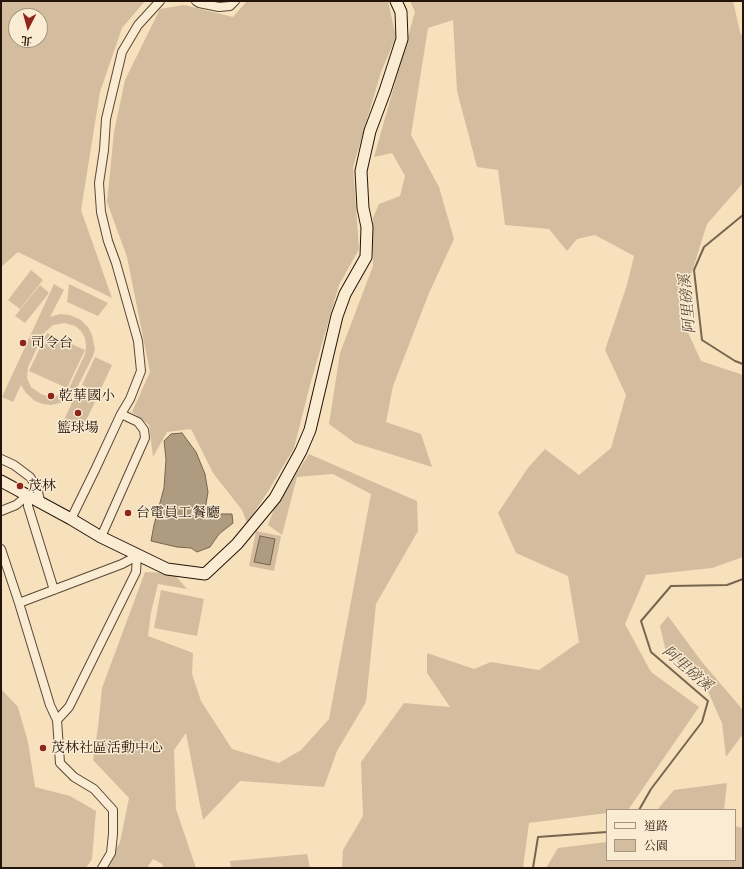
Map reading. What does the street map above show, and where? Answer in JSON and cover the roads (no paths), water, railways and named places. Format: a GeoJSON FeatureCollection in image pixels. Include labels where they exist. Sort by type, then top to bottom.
{"type":"FeatureCollection","features":[{"type":"Feature","properties":{"kind":"street"},"geometry":{"type":"LineString","coordinates":[[71,519],[121,414],[130,399],[141,371],[138,342],[116,263],[108,241],[101,212],[99,183],[104,150],[106,119],[122,52],[138,25],[160,1]]}},
{"type":"Feature","properties":{"kind":"street"},"geometry":{"type":"LineString","coordinates":[[196,1],[219,7],[230,6],[236,1]]}},
{"type":"Feature","properties":{"kind":"street"},"geometry":{"type":"LineString","coordinates":[[1,481],[138,556],[167,569],[205,574],[237,544],[275,498],[301,451],[312,423],[337,316],[346,294],[366,257],[367,227],[363,208],[361,171],[370,131],[402,39],[400,12],[396,1]]}},
{"type":"Feature","properties":{"kind":"street"},"geometry":{"type":"LineString","coordinates":[[101,537],[145,438],[144,430],[138,422],[121,414]]}},
{"type":"Feature","properties":{"kind":"street"},"geometry":{"type":"LineString","coordinates":[[1,459],[14,465],[30,477],[37,487],[40,501]]}},
{"type":"Feature","properties":{"kind":"street"},"geometry":{"type":"LineString","coordinates":[[28,495],[28,506],[54,590]]}},
{"type":"Feature","properties":{"kind":"street"},"geometry":{"type":"LineString","coordinates":[[1,511],[16,505],[28,495]]}},
{"type":"Feature","properties":{"kind":"street"},"geometry":{"type":"LineString","coordinates":[[1,549],[56,720],[60,762],[74,777],[94,789],[113,810],[111,853],[102,868]]}},
{"type":"Feature","properties":{"kind":"street"},"geometry":{"type":"LineString","coordinates":[[19,603],[122,564],[138,556]]}},
{"type":"Feature","properties":{"kind":"street"},"geometry":{"type":"LineString","coordinates":[[56,720],[69,707],[136,572],[138,556]]}},
{"type":"Feature","properties":{"kind":"waterway","name":"阿里磅溪"},"geometry":{"type":"LineString","coordinates":[[743,215],[704,247],[694,270],[702,340],[735,361],[743,364]]}},
{"type":"Feature","properties":{"kind":"waterway","name":"阿里磅溪"},"geometry":{"type":"LineString","coordinates":[[640,809],[651,789],[702,722],[708,701],[651,652],[641,621],[671,586],[727,585],[743,579]]}},
{"type":"Feature","properties":{"kind":"waterway","name":"阿里磅溪"},"geometry":{"type":"LineString","coordinates":[[533,868],[538,837],[606,832]]}},
{"type":"Feature","properties":{"kind":"place","name":"司令台"},"geometry":{"type":"Point","coordinates":[23,343]}},
{"type":"Feature","properties":{"kind":"place","name":"乾華國小"},"geometry":{"type":"Point","coordinates":[51,396]}},
{"type":"Feature","properties":{"kind":"place","name":"籃球場"},"geometry":{"type":"Point","coordinates":[78,413]}},
{"type":"Feature","properties":{"kind":"place","name":"茂林"},"geometry":{"type":"Point","coordinates":[20,486]}},
{"type":"Feature","properties":{"kind":"place","name":"台電員工餐廳"},"geometry":{"type":"Point","coordinates":[128,513]}},
{"type":"Feature","properties":{"kind":"place","name":"茂林社區活動中心"},"geometry":{"type":"Point","coordinates":[43,748]}}]}
